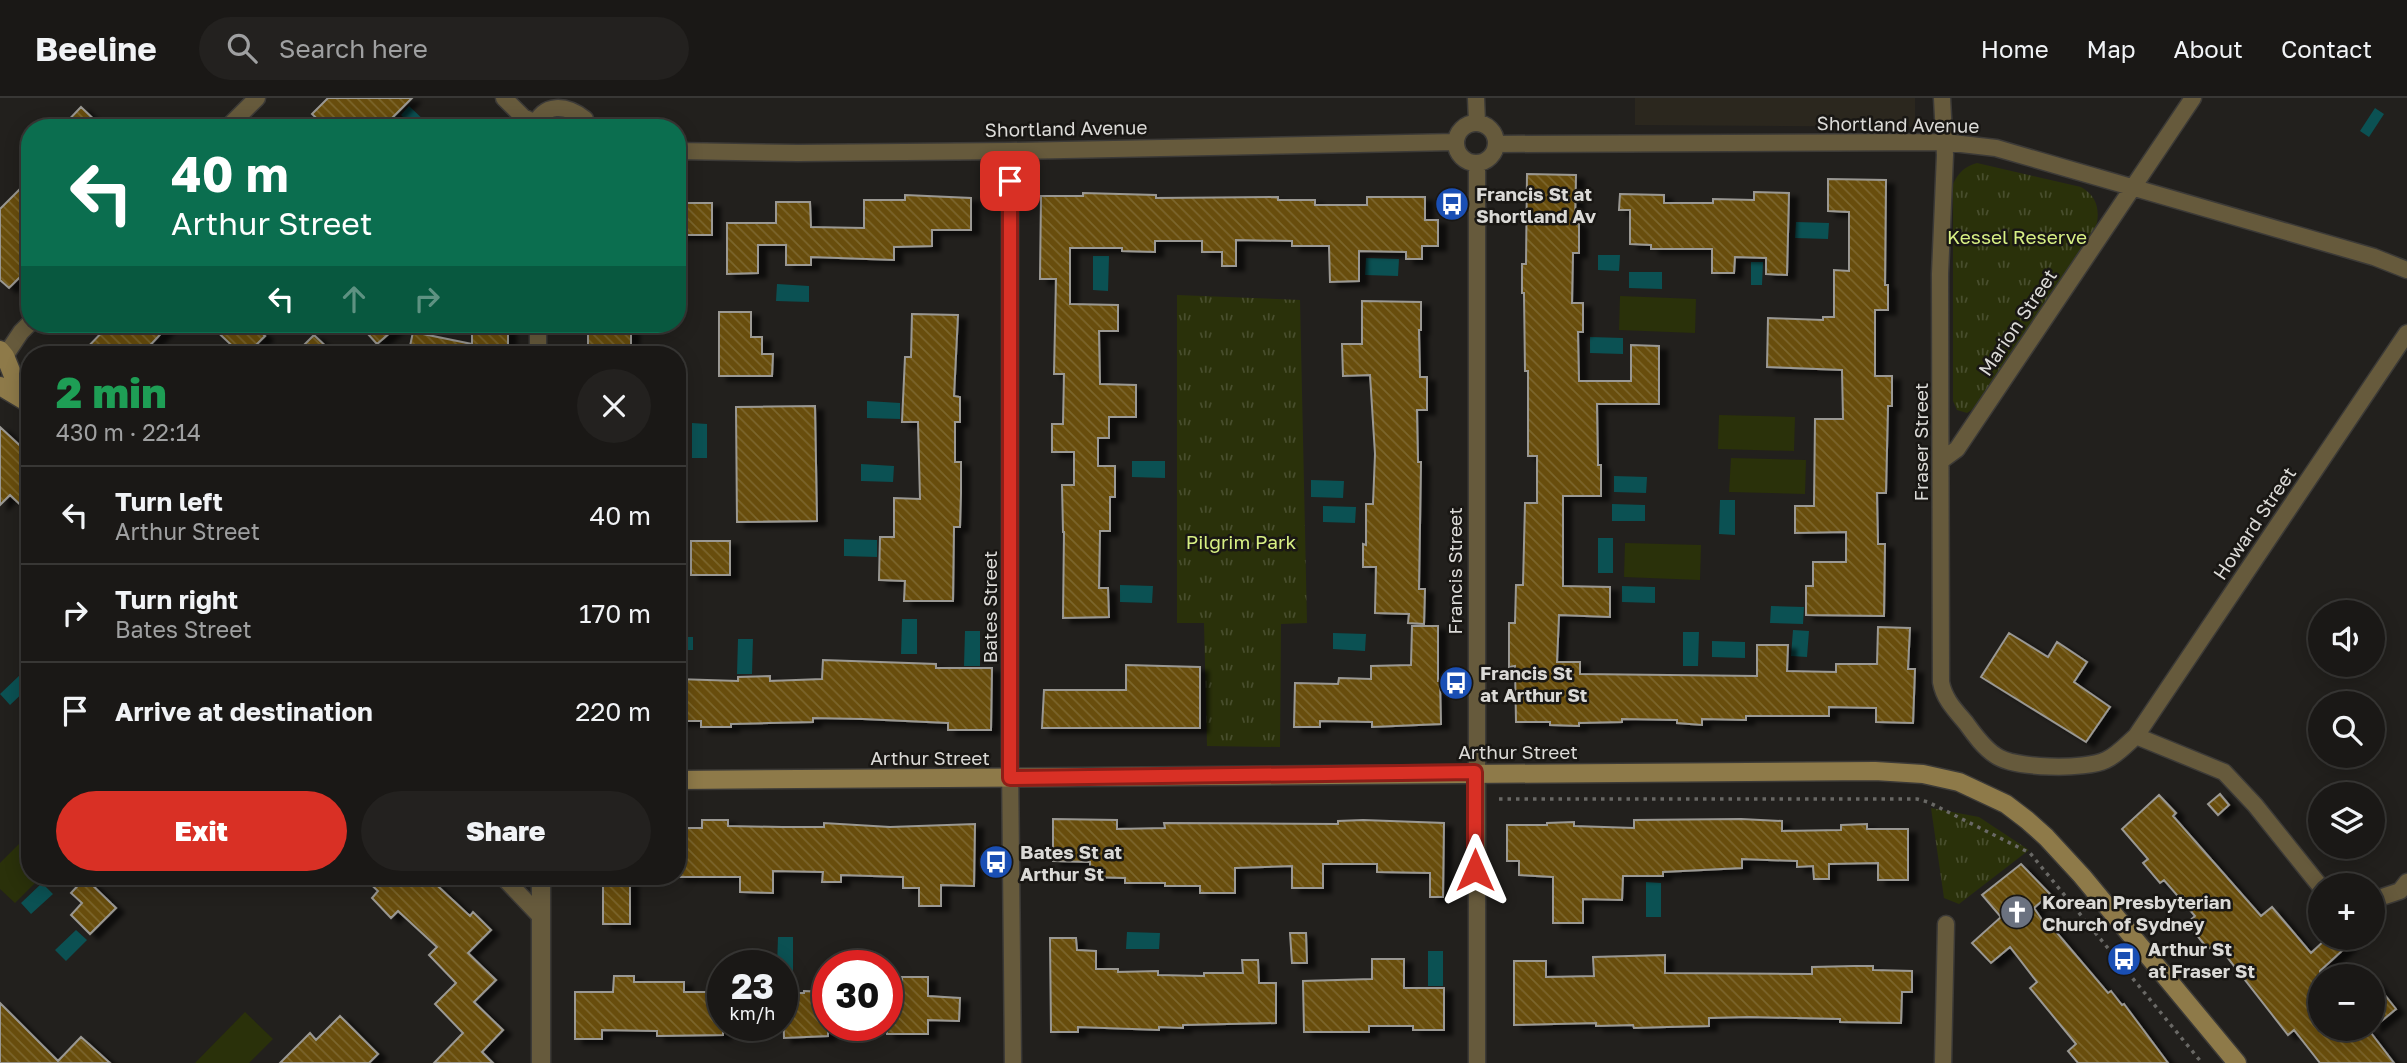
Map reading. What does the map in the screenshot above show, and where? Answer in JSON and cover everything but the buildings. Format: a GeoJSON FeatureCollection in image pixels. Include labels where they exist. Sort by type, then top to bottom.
{"type":"FeatureCollection","features":[{"type":"Feature","properties":{"kind":"main road"},"geometry":{"type":"LineString","coordinates":[[0,380],[6,373],[3,353]]}},
{"type":"Feature","properties":{"kind":"main road"},"geometry":{"type":"LineString","coordinates":[[3,353],[21,391]]}},
{"type":"Feature","properties":{"kind":"main road"},"geometry":{"type":"LineString","coordinates":[[0,386],[21,399]]}},
{"type":"Feature","properties":{"kind":"main road","name":"Arthur Street"},"geometry":{"type":"LineString","coordinates":[[686,780],[1475,772],[1875,771],[1923,774],[1959,782],[2006,804],[2046,837],[2237,1063]]}},
{"type":"Feature","properties":{"kind":"street"},"geometry":{"type":"LineString","coordinates":[[236,119],[257,98]]}},
{"type":"Feature","properties":{"kind":"street"},"geometry":{"type":"LineString","coordinates":[[503,98],[526,119]]}},
{"type":"Feature","properties":{"kind":"street"},"geometry":{"type":"LineString","coordinates":[[1476,98],[1477,122]]}},
{"type":"Feature","properties":{"kind":"street","name":"Fraser Street"},"geometry":{"type":"LineString","coordinates":[[1942,98],[1941,669],[1944,696],[1983,744],[2005,761]]}},
{"type":"Feature","properties":{"kind":"street","name":"Marion Street"},"geometry":{"type":"LineString","coordinates":[[1942,460],[1957,449],[2193,98]]}},
{"type":"Feature","properties":{"kind":"street"},"geometry":{"type":"LineString","coordinates":[[539,119],[550,109],[577,104]]}},
{"type":"Feature","properties":{"kind":"street"},"geometry":{"type":"LineString","coordinates":[[1477,122],[1489,127],[1497,144],[1488,160],[1477,163],[1459,155],[1455,142],[1465,125],[1477,122]]}},
{"type":"Feature","properties":{"kind":"street","name":"Shortland Avenue"},"geometry":{"type":"LineString","coordinates":[[686,151],[1010,151],[1455,142]]}},
{"type":"Feature","properties":{"kind":"street","name":"Shortland Avenue"},"geometry":{"type":"LineString","coordinates":[[1497,144],[1944,142],[1996,148],[2374,257],[2407,270]]}},
{"type":"Feature","properties":{"kind":"street","name":"Bates Street"},"geometry":{"type":"LineString","coordinates":[[1010,151],[1013,1063]]}},
{"type":"Feature","properties":{"kind":"street","name":"Francis Street"},"geometry":{"type":"LineString","coordinates":[[1476,1063],[1477,163]]}},
{"type":"Feature","properties":{"kind":"street"},"geometry":{"type":"LineString","coordinates":[[3,353],[21,332]]}},
{"type":"Feature","properties":{"kind":"street","name":"Howard Street"},"geometry":{"type":"LineString","coordinates":[[2005,761],[2029,765],[2094,763],[2105,760],[2136,736],[2407,333]]}},
{"type":"Feature","properties":{"kind":"street"},"geometry":{"type":"LineString","coordinates":[[2136,736],[2224,772],[2255,805],[2310,873]]}},
{"type":"Feature","properties":{"kind":"street"},"geometry":{"type":"LineString","coordinates":[[2385,896],[2400,891],[2407,882]]}},
{"type":"Feature","properties":{"kind":"street"},"geometry":{"type":"LineString","coordinates":[[511,885],[541,917]]}},
{"type":"Feature","properties":{"kind":"street"},"geometry":{"type":"LineString","coordinates":[[541,885],[541,1063]]}},
{"type":"Feature","properties":{"kind":"street"},"geometry":{"type":"LineString","coordinates":[[1942,1063],[1946,924]]}},
{"type":"Feature","properties":{"kind":"path"},"geometry":{"type":"LineString","coordinates":[[1499,799],[1917,799],[1928,802],[2030,853],[2202,1063]]}},
{"type":"Feature","properties":{"kind":"shaded area"},"geometry":{"type":"Polygon","coordinates":[[[1635,98],[1915,98],[1915,127],[1635,125],[1635,98]]]}},
{"type":"Feature","properties":{"kind":"green space","name":"Kessel Reserve"},"geometry":{"type":"Polygon","coordinates":[[[1977,163],[2081,187],[2094,200],[2098,215],[2097,224],[2086,248],[1973,409],[1967,413],[1957,410],[1953,401],[1953,184],[1962,170],[1977,163]]]}},
{"type":"Feature","properties":{"kind":"green space","name":"Pilgrim Park"},"geometry":{"type":"Polygon","coordinates":[[[1177,295],[1300,300],[1307,623],[1281,624],[1280,747],[1207,746],[1204,623],[1177,623],[1177,295]]]}},
{"type":"Feature","properties":{"kind":"green space"},"geometry":{"type":"Polygon","coordinates":[[[1620,296],[1696,299],[1695,333],[1619,330],[1620,296]]]}},
{"type":"Feature","properties":{"kind":"green space"},"geometry":{"type":"Polygon","coordinates":[[[1719,415],[1795,417],[1794,451],[1718,449],[1719,415]]]}},
{"type":"Feature","properties":{"kind":"green space"},"geometry":{"type":"Polygon","coordinates":[[[1731,458],[1806,460],[1805,494],[1729,492],[1731,458]]]}},
{"type":"Feature","properties":{"kind":"green space"},"geometry":{"type":"Polygon","coordinates":[[[1625,543],[1701,545],[1700,580],[1624,577],[1625,543]]]}},
{"type":"Feature","properties":{"kind":"green space"},"geometry":{"type":"Polygon","coordinates":[[[1931,808],[1979,817],[2029,850],[1959,904],[1944,898],[1931,808]]]}},
{"type":"Feature","properties":{"kind":"green space"},"geometry":{"type":"Polygon","coordinates":[[[21,842],[21,885],[33,885],[15,903],[0,889],[0,863],[21,842]]]}},
{"type":"Feature","properties":{"kind":"green space"},"geometry":{"type":"Polygon","coordinates":[[[245,1012],[273,1039],[249,1063],[195,1063],[245,1012]]]}},
{"type":"Feature","properties":{"kind":"water"},"geometry":{"type":"Polygon","coordinates":[[[409,106],[423,119],[405,119],[401,115],[409,106]]]}},
{"type":"Feature","properties":{"kind":"water"},"geometry":{"type":"Polygon","coordinates":[[[2375,108],[2384,114],[2369,137],[2360,131],[2375,108]]]}},
{"type":"Feature","properties":{"kind":"water"},"geometry":{"type":"Polygon","coordinates":[[[1796,222],[1829,223],[1828,239],[1795,238],[1796,222]]]}},
{"type":"Feature","properties":{"kind":"water"},"geometry":{"type":"Polygon","coordinates":[[[1598,255],[1620,255],[1619,271],[1598,270],[1598,255]]]}},
{"type":"Feature","properties":{"kind":"water"},"geometry":{"type":"Polygon","coordinates":[[[1093,256],[1109,256],[1108,291],[1093,290],[1093,256]]]}},
{"type":"Feature","properties":{"kind":"water"},"geometry":{"type":"Polygon","coordinates":[[[1366,258],[1399,259],[1398,276],[1365,275],[1366,258]]]}},
{"type":"Feature","properties":{"kind":"water"},"geometry":{"type":"Polygon","coordinates":[[[1751,262],[1763,262],[1762,285],[1751,285],[1751,262]]]}},
{"type":"Feature","properties":{"kind":"water"},"geometry":{"type":"Polygon","coordinates":[[[1629,272],[1662,272],[1662,289],[1629,288],[1629,272]]]}},
{"type":"Feature","properties":{"kind":"water"},"geometry":{"type":"Polygon","coordinates":[[[777,284],[809,286],[809,302],[776,301],[777,284]]]}},
{"type":"Feature","properties":{"kind":"water"},"geometry":{"type":"Polygon","coordinates":[[[1590,337],[1623,338],[1623,354],[1590,353],[1590,337]]]}},
{"type":"Feature","properties":{"kind":"water"},"geometry":{"type":"Polygon","coordinates":[[[867,401],[900,403],[900,419],[867,418],[867,401]]]}},
{"type":"Feature","properties":{"kind":"water"},"geometry":{"type":"Polygon","coordinates":[[[692,423],[707,424],[707,458],[692,458],[692,423]]]}},
{"type":"Feature","properties":{"kind":"water"},"geometry":{"type":"Polygon","coordinates":[[[1132,461],[1165,461],[1165,478],[1132,477],[1132,461]]]}},
{"type":"Feature","properties":{"kind":"water"},"geometry":{"type":"Polygon","coordinates":[[[861,464],[894,466],[893,482],[861,481],[861,464]]]}},
{"type":"Feature","properties":{"kind":"water"},"geometry":{"type":"Polygon","coordinates":[[[1614,476],[1647,477],[1646,493],[1614,492],[1614,476]]]}},
{"type":"Feature","properties":{"kind":"water"},"geometry":{"type":"Polygon","coordinates":[[[1311,480],[1344,481],[1343,498],[1311,497],[1311,480]]]}},
{"type":"Feature","properties":{"kind":"water"},"geometry":{"type":"Polygon","coordinates":[[[1720,500],[1735,500],[1735,535],[1719,534],[1720,500]]]}},
{"type":"Feature","properties":{"kind":"water"},"geometry":{"type":"Polygon","coordinates":[[[1612,504],[1645,505],[1645,521],[1612,521],[1612,504]]]}},
{"type":"Feature","properties":{"kind":"water"},"geometry":{"type":"Polygon","coordinates":[[[1323,506],[1356,507],[1355,523],[1323,522],[1323,506]]]}},
{"type":"Feature","properties":{"kind":"water"},"geometry":{"type":"Polygon","coordinates":[[[1598,538],[1613,538],[1613,573],[1598,573],[1598,538]]]}},
{"type":"Feature","properties":{"kind":"water"},"geometry":{"type":"Polygon","coordinates":[[[844,539],[877,540],[877,557],[844,556],[844,539]]]}},
{"type":"Feature","properties":{"kind":"water"},"geometry":{"type":"Polygon","coordinates":[[[1120,585],[1153,586],[1152,603],[1120,602],[1120,585]]]}},
{"type":"Feature","properties":{"kind":"water"},"geometry":{"type":"Polygon","coordinates":[[[1622,586],[1655,587],[1655,603],[1622,602],[1622,586]]]}},
{"type":"Feature","properties":{"kind":"water"},"geometry":{"type":"Polygon","coordinates":[[[1771,606],[1804,607],[1803,624],[1770,623],[1771,606]]]}},
{"type":"Feature","properties":{"kind":"water"},"geometry":{"type":"Polygon","coordinates":[[[902,619],[917,619],[917,654],[901,654],[902,619]]]}},
{"type":"Feature","properties":{"kind":"water"},"geometry":{"type":"Polygon","coordinates":[[[1793,630],[1809,631],[1807,657],[1791,656],[1793,630]]]}},
{"type":"Feature","properties":{"kind":"water"},"geometry":{"type":"Polygon","coordinates":[[[965,631],[980,631],[980,666],[964,666],[965,631]]]}},
{"type":"Feature","properties":{"kind":"water"},"geometry":{"type":"Polygon","coordinates":[[[1683,632],[1699,632],[1698,666],[1683,666],[1683,632]]]}},
{"type":"Feature","properties":{"kind":"water"},"geometry":{"type":"Polygon","coordinates":[[[1333,633],[1366,634],[1365,651],[1333,649],[1333,633]]]}},
{"type":"Feature","properties":{"kind":"water"},"geometry":{"type":"Polygon","coordinates":[[[686,637],[693,637],[693,650],[686,650],[686,637]]]}},
{"type":"Feature","properties":{"kind":"water"},"geometry":{"type":"Polygon","coordinates":[[[738,639],[753,639],[752,674],[737,674],[738,639]]]}},
{"type":"Feature","properties":{"kind":"water"},"geometry":{"type":"Polygon","coordinates":[[[1712,641],[1745,642],[1745,658],[1712,657],[1712,641]]]}},
{"type":"Feature","properties":{"kind":"water"},"geometry":{"type":"Polygon","coordinates":[[[21,674],[21,695],[10,705],[0,694],[21,674]]]}},
{"type":"Feature","properties":{"kind":"water"},"geometry":{"type":"Polygon","coordinates":[[[1646,882],[1661,883],[1661,917],[1646,917],[1646,882]]]}},
{"type":"Feature","properties":{"kind":"water"},"geometry":{"type":"Polygon","coordinates":[[[40,885],[44,885],[53,894],[31,914],[21,903],[40,885]]]}},
{"type":"Feature","properties":{"kind":"water"},"geometry":{"type":"Polygon","coordinates":[[[76,930],[87,940],[66,961],[55,950],[76,930]]]}},
{"type":"Feature","properties":{"kind":"water"},"geometry":{"type":"Polygon","coordinates":[[[1127,932],[1160,933],[1159,949],[1126,949],[1127,932]]]}},
{"type":"Feature","properties":{"kind":"water"},"geometry":{"type":"Polygon","coordinates":[[[778,937],[793,937],[793,950],[778,950],[778,937]]]}},
{"type":"Feature","properties":{"kind":"water"},"geometry":{"type":"Polygon","coordinates":[[[1428,951],[1443,951],[1443,986],[1428,986],[1428,951]]]}},
{"type":"Feature","properties":{"kind":"place","name":"Francis St at Shortland Av"},"geometry":{"type":"Point","coordinates":[1452,204]}},
{"type":"Feature","properties":{"kind":"place","name":"Francis St at Arthur St"},"geometry":{"type":"Point","coordinates":[1456,683]}},
{"type":"Feature","properties":{"kind":"place","name":"Bates St at Arthur St"},"geometry":{"type":"Point","coordinates":[996,862]}},
{"type":"Feature","properties":{"kind":"place","name":"Korean Presbyterian Church of Sydney"},"geometry":{"type":"Point","coordinates":[2017,912]}},
{"type":"Feature","properties":{"kind":"place","name":"Arthur St at Fraser St"},"geometry":{"type":"Point","coordinates":[2124,959]}},
{"type":"Feature","properties":{"kind":"route"},"geometry":{"type":"LineString","coordinates":[[1010,181],[1010,778],[1475,772],[1475,870]]}}]}
